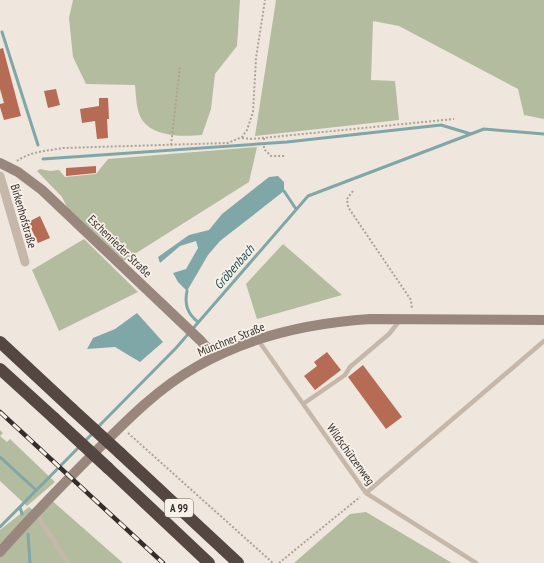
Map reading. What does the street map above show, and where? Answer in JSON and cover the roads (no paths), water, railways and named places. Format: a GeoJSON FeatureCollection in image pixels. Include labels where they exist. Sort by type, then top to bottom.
{"type":"FeatureCollection","features":[{"type":"Feature","properties":{"kind":"highway","name":"A 99"},"geometry":{"type":"LineString","coordinates":[[0,342],[238,563]]}},
{"type":"Feature","properties":{"kind":"highway","name":"A 99"},"geometry":{"type":"LineString","coordinates":[[0,369],[209,563]]}},
{"type":"Feature","properties":{"kind":"street","name":"Eschenrieder Straße"},"geometry":{"type":"LineString","coordinates":[[5,165],[42,190],[201,341],[215,357]]}},
{"type":"Feature","properties":{"kind":"street","name":"Birkenhofstraße"},"geometry":{"type":"LineString","coordinates":[[0,176],[25,262]]}},
{"type":"Feature","properties":{"kind":"street","name":"Münchner Straße"},"geometry":{"type":"LineString","coordinates":[[0,552],[35,512],[120,427],[163,388],[215,357],[258,340],[287,331],[318,324],[370,319],[544,320]]}},
{"type":"Feature","properties":{"kind":"lane"},"geometry":{"type":"LineString","coordinates":[[303,404],[345,375],[350,367],[389,334],[400,320]]}},
{"type":"Feature","properties":{"kind":"lane","name":"Wildschützenweg"},"geometry":{"type":"LineString","coordinates":[[258,340],[366,493],[476,563]]}},
{"type":"Feature","properties":{"kind":"lane"},"geometry":{"type":"LineString","coordinates":[[366,493],[544,341]]}},
{"type":"Feature","properties":{"kind":"lane"},"geometry":{"type":"LineString","coordinates":[[35,512],[68,563]]}},
{"type":"Feature","properties":{"kind":"water"},"geometry":{"type":"Polygon","coordinates":[[[278,176],[284,182],[284,191],[220,241],[208,255],[187,291],[178,282],[173,273],[186,269],[198,248],[196,241],[180,246],[160,263],[158,257],[189,235],[209,230],[222,214],[269,177],[278,176]]]}},
{"type":"Feature","properties":{"kind":"water"},"geometry":{"type":"Polygon","coordinates":[[[137,313],[163,342],[140,362],[115,347],[87,349],[93,338],[115,329],[137,313]]]}},
{"type":"Feature","properties":{"kind":"waterway"},"geometry":{"type":"LineString","coordinates":[[2,32],[38,145]]}},
{"type":"Feature","properties":{"kind":"waterway"},"geometry":{"type":"LineString","coordinates":[[43,159],[287,142],[441,125],[471,134]]}},
{"type":"Feature","properties":{"kind":"waterway","name":"Gröbenbach"},"geometry":{"type":"LineString","coordinates":[[96,429],[176,348],[308,196],[484,129],[544,134]]}},
{"type":"Feature","properties":{"kind":"waterway"},"geometry":{"type":"LineString","coordinates":[[284,191],[296,209]]}},
{"type":"Feature","properties":{"kind":"waterway"},"geometry":{"type":"LineString","coordinates":[[187,291],[186,301],[189,312],[198,322]]}},
{"type":"Feature","properties":{"kind":"waterway","name":"Gröbenbach"},"geometry":{"type":"LineString","coordinates":[[84,442],[93,433]]}},
{"type":"Feature","properties":{"kind":"waterway","name":"Gröbenbach"},"geometry":{"type":"LineString","coordinates":[[0,527],[80,446]]}},
{"type":"Feature","properties":{"kind":"waterway"},"geometry":{"type":"LineString","coordinates":[[0,457],[36,490]]}},
{"type":"Feature","properties":{"kind":"waterway","name":"Gröbenbach"},"geometry":{"type":"LineString","coordinates":[[20,507],[22,514]]}},
{"type":"Feature","properties":{"kind":"waterway"},"geometry":{"type":"LineString","coordinates":[[28,534],[30,563]]}},
{"type":"Feature","properties":{"kind":"railway"},"geometry":{"type":"LineString","coordinates":[[0,412],[163,563]]}}]}
